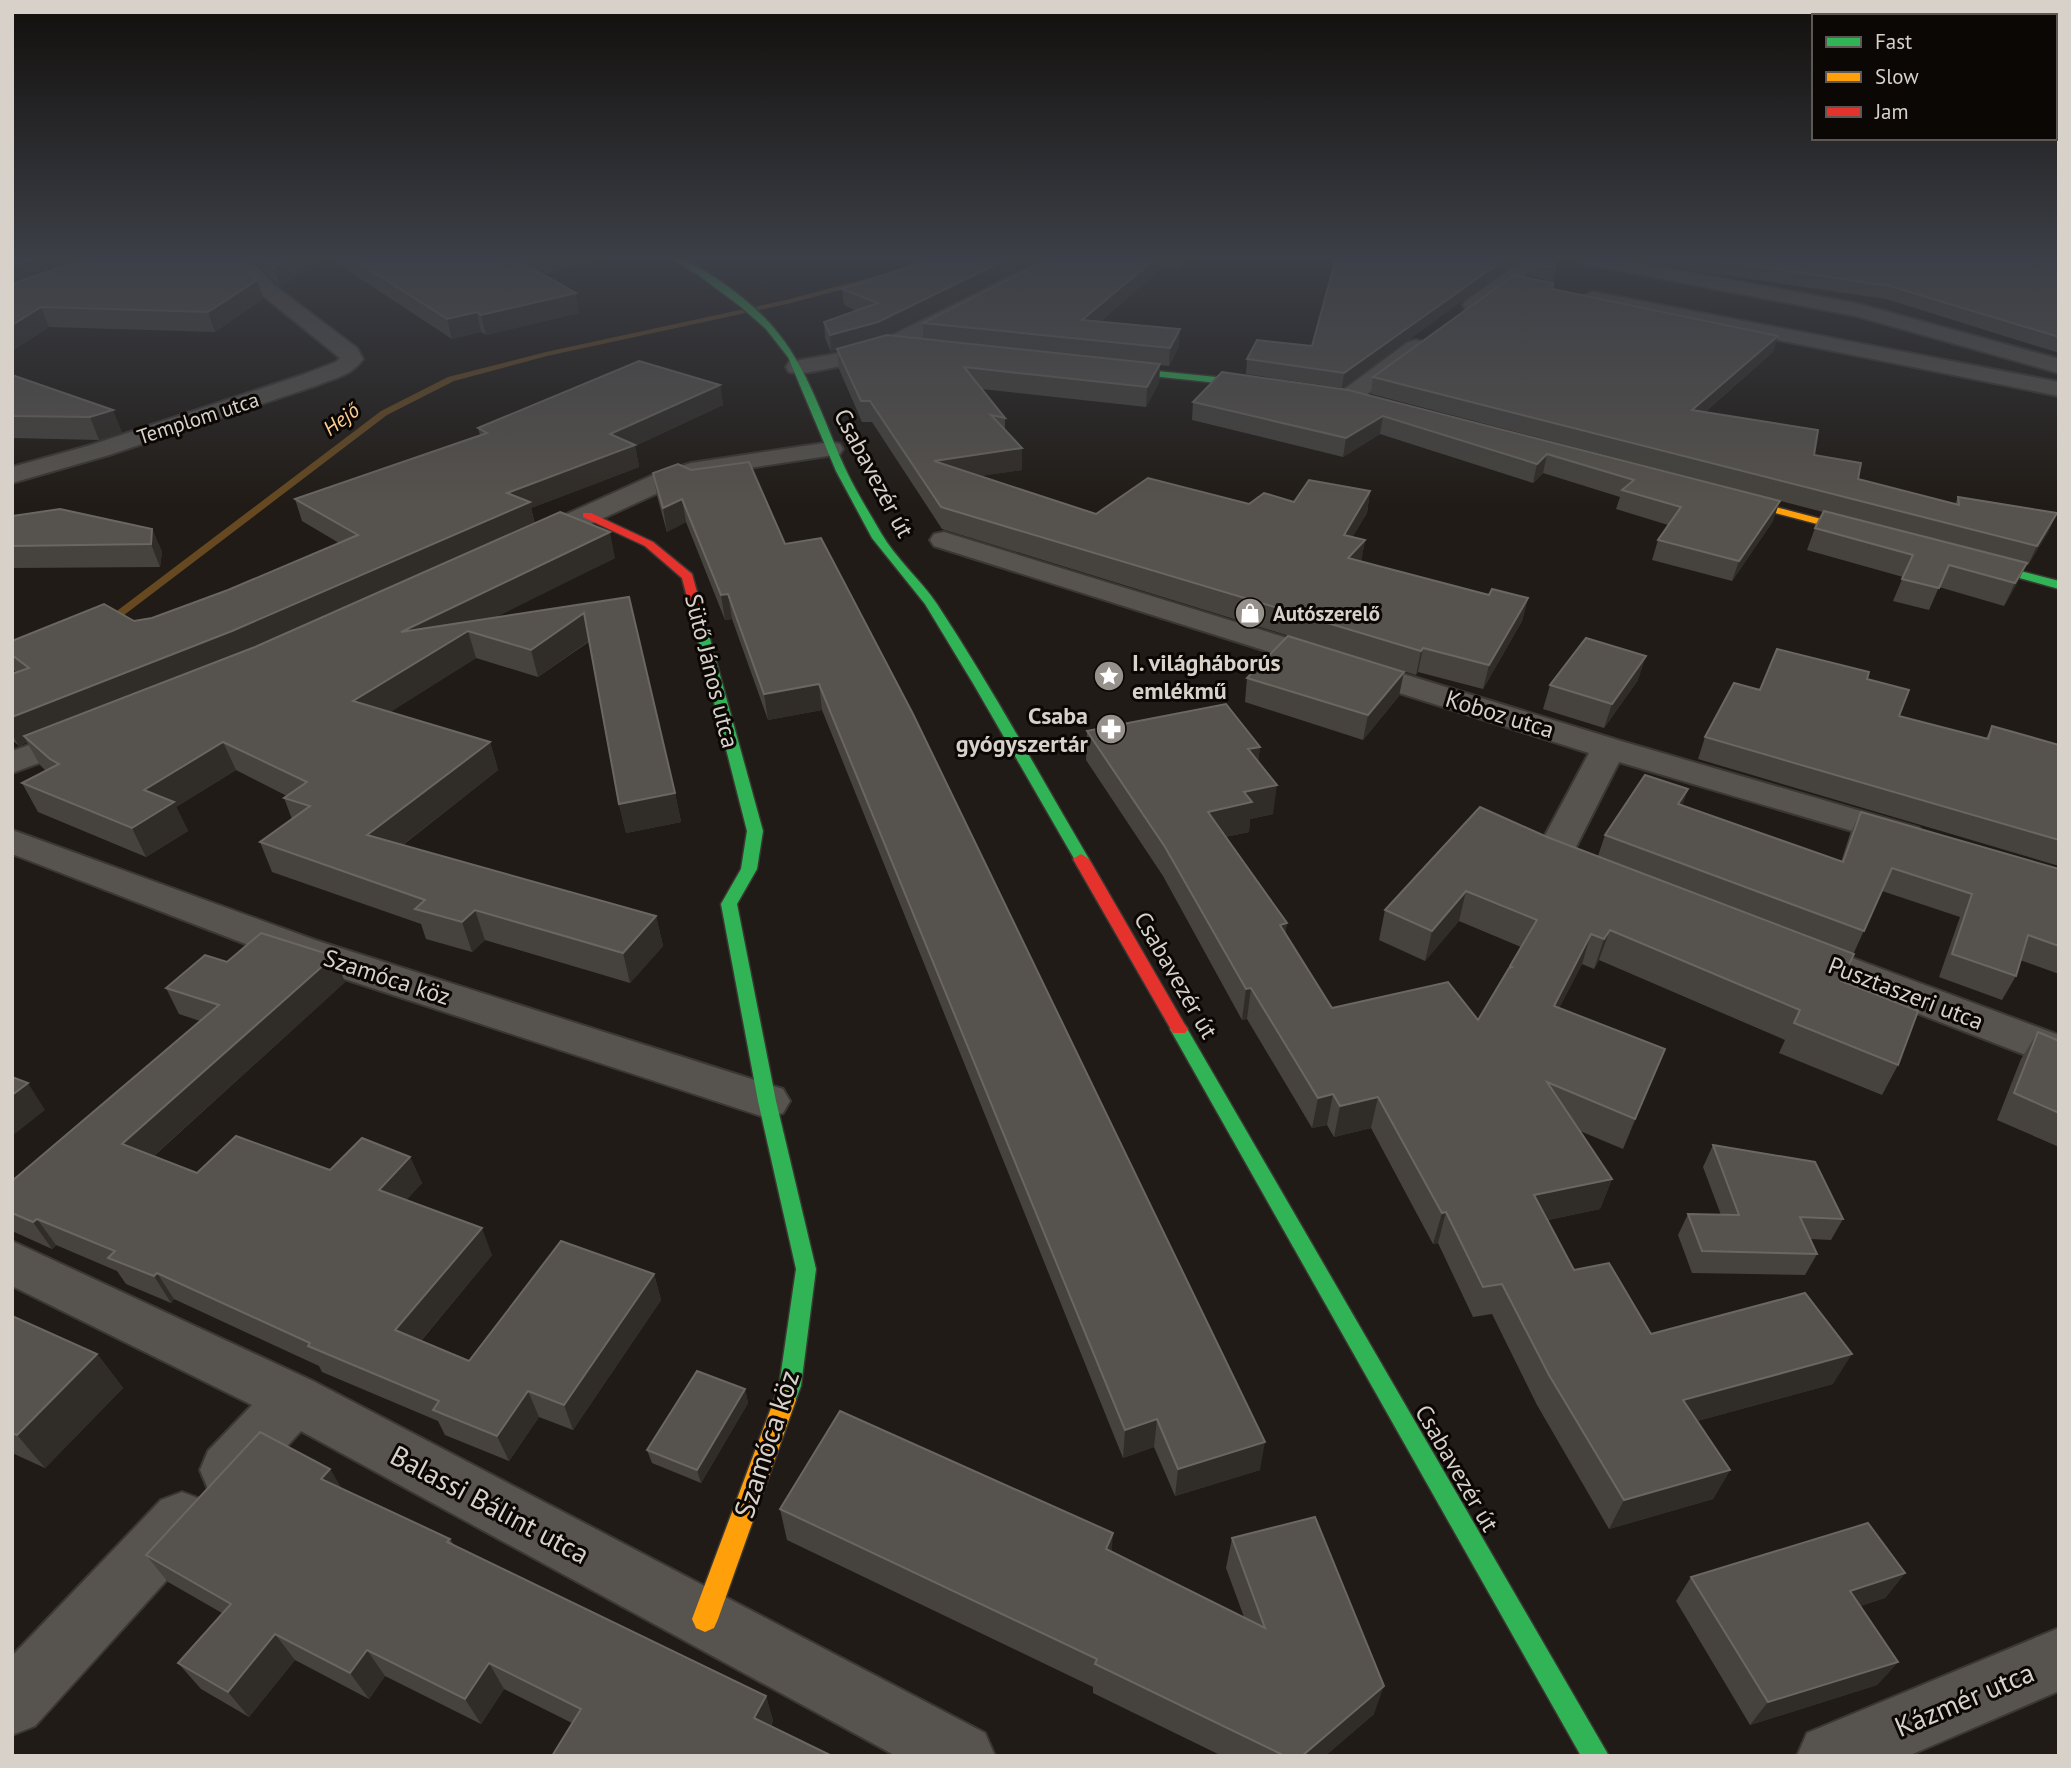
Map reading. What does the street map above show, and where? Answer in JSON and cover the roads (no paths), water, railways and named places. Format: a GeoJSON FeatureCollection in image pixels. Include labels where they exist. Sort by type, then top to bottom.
{"type":"FeatureCollection","features":[{"type":"Feature","properties":{"kind":"main road","name":"Csabavezér út"},"geometry":{"type":"LineString","coordinates":[[778,341],[792,356],[831,449],[878,538],[930,603],[981,685],[1596,1756]]}},
{"type":"Feature","properties":{"kind":"main road"},"geometry":{"type":"LineString","coordinates":[[888,346],[916,349]]}},
{"type":"Feature","properties":{"kind":"main road"},"geometry":{"type":"LineString","coordinates":[[1094,367],[1286,388]]}},
{"type":"Feature","properties":{"kind":"main road"},"geometry":{"type":"LineString","coordinates":[[1341,397],[1374,405]]}},
{"type":"Feature","properties":{"kind":"main road"},"geometry":{"type":"LineString","coordinates":[[1710,493],[1884,539]]}},
{"type":"Feature","properties":{"kind":"main road","name":"Sütő János utca"},"geometry":{"type":"LineString","coordinates":[[587,515],[649,544],[688,577],[745,799]]}},
{"type":"Feature","properties":{"kind":"main road"},"geometry":{"type":"LineString","coordinates":[[1951,556],[2059,585]]}},
{"type":"Feature","properties":{"kind":"main road","name":"Szamóca köz"},"geometry":{"type":"LineString","coordinates":[[705,1619],[790,1385],[806,1269],[767,1101],[729,904],[748,869],[755,831],[745,799]]}},
{"type":"Feature","properties":{"kind":"street","name":"Templom utca"},"geometry":{"type":"LineString","coordinates":[[12,475],[100,450],[344,367],[352,359],[334,341]]}},
{"type":"Feature","properties":{"kind":"street"},"geometry":{"type":"LineString","coordinates":[[797,367],[843,359],[899,341]]}},
{"type":"Feature","properties":{"kind":"street"},"geometry":{"type":"LineString","coordinates":[[1341,397],[1424,341]]}},
{"type":"Feature","properties":{"kind":"street"},"geometry":{"type":"LineString","coordinates":[[1811,341],[2059,389]]}},
{"type":"Feature","properties":{"kind":"street"},"geometry":{"type":"LineString","coordinates":[[1968,341],[2059,366]]}},
{"type":"Feature","properties":{"kind":"street"},"geometry":{"type":"LineString","coordinates":[[525,543],[662,481],[700,468],[831,449]]}},
{"type":"Feature","properties":{"kind":"street","name":"Koboz utca"},"geometry":{"type":"LineString","coordinates":[[944,540],[1609,748],[1940,846]]}},
{"type":"Feature","properties":{"kind":"street"},"geometry":{"type":"LineString","coordinates":[[12,764],[105,726]]}},
{"type":"Feature","properties":{"kind":"street"},"geometry":{"type":"LineString","coordinates":[[1609,748],[1553,856],[1618,881]]}},
{"type":"Feature","properties":{"kind":"street","name":"Szamóca köz"},"geometry":{"type":"LineString","coordinates":[[12,841],[301,950],[767,1101]]}},
{"type":"Feature","properties":{"kind":"street","name":"Pusztaszeri utca"},"geometry":{"type":"LineString","coordinates":[[1761,937],[2059,1052]]}},
{"type":"Feature","properties":{"kind":"street","name":"Balassi Bálint utca"},"geometry":{"type":"LineString","coordinates":[[12,1262],[294,1399],[962,1756]]}},
{"type":"Feature","properties":{"kind":"street"},"geometry":{"type":"LineString","coordinates":[[12,1703],[294,1399]]}},
{"type":"Feature","properties":{"kind":"street","name":"Kázmér utca"},"geometry":{"type":"LineString","coordinates":[[1830,1756],[2059,1660]]}},
{"type":"Feature","properties":{"kind":"waterway","name":"Hejő"},"geometry":{"type":"LineString","coordinates":[[107,623],[384,413],[451,379],[609,341]]}},
{"type":"Feature","properties":{"kind":"place","name":"Autószerelő"},"geometry":{"type":"Point","coordinates":[1250,613]}},
{"type":"Feature","properties":{"kind":"place","name":"I. világháborús emlékmű"},"geometry":{"type":"Point","coordinates":[1109,676]}},
{"type":"Feature","properties":{"kind":"place","name":"Csaba gyógyszertár"},"geometry":{"type":"Point","coordinates":[1111,729]}}]}
